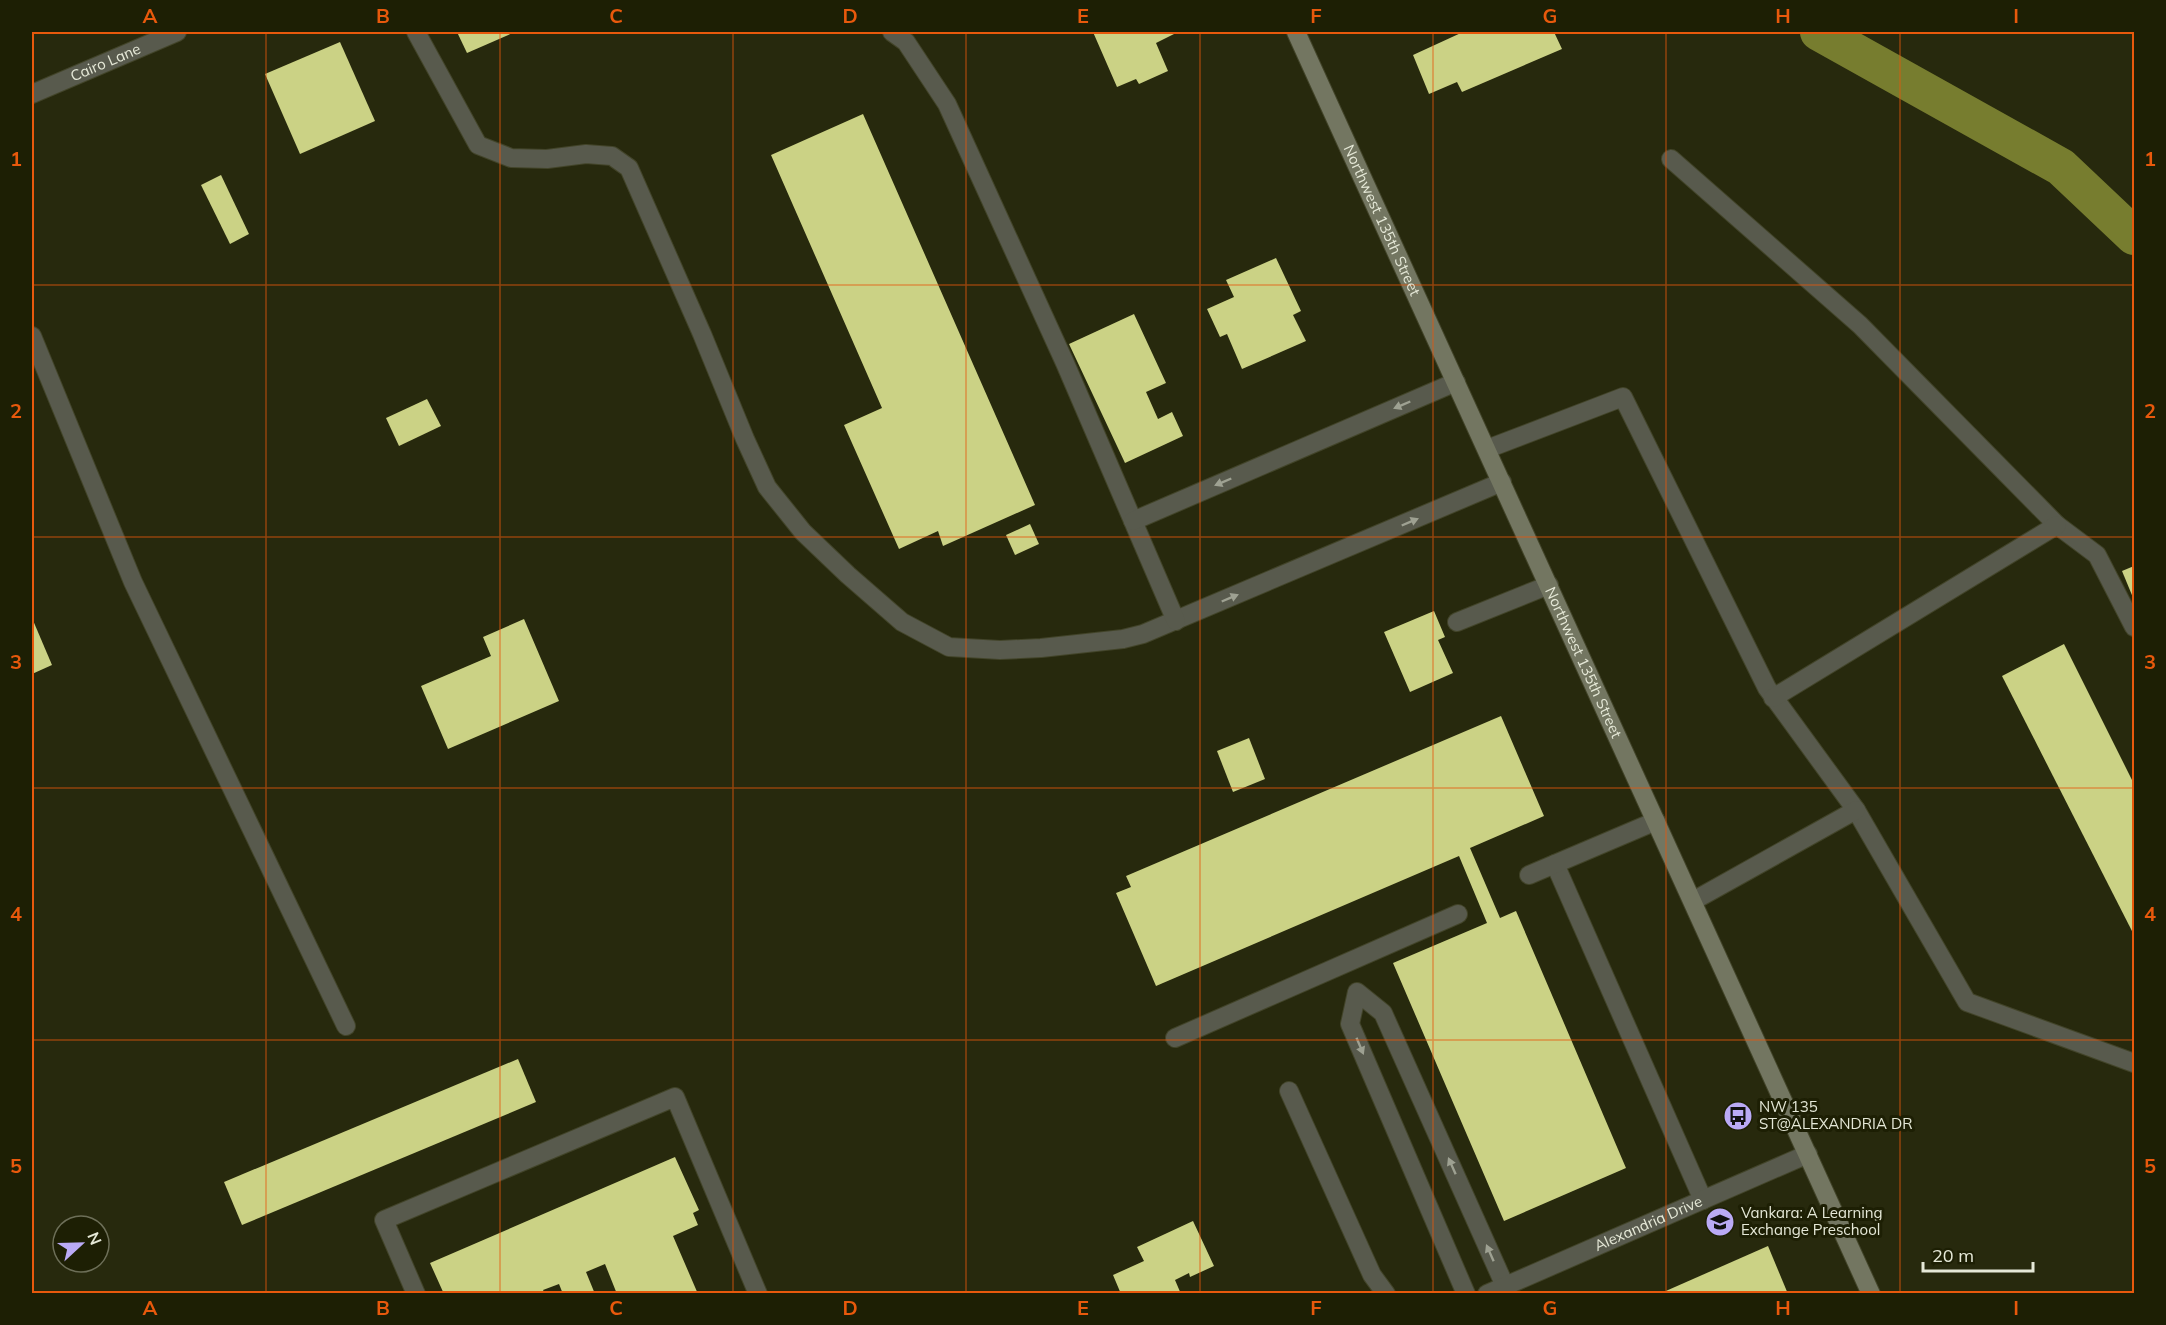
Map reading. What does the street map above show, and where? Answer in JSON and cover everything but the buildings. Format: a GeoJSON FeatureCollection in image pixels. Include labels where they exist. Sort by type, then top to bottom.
{"type":"FeatureCollection","features":[{"type":"Feature","properties":{"kind":"main road","name":"Northwest 135th Street"},"geometry":{"type":"LineString","coordinates":[[1296,32],[1871,1293]]}},
{"type":"Feature","properties":{"kind":"street","name":"Cairo Lane"},"geometry":{"type":"LineString","coordinates":[[32,94],[177,32]]}},
{"type":"Feature","properties":{"kind":"street"},"geometry":{"type":"LineString","coordinates":[[416,32],[478,145],[511,158],[547,159],[586,154],[612,156],[628,168],[767,487],[803,532],[902,622],[949,647],[1000,650],[1123,639],[1143,634],[1502,482]]}},
{"type":"Feature","properties":{"kind":"street"},"geometry":{"type":"LineString","coordinates":[[892,32],[906,42],[947,104],[1065,363],[1176,621]]}},
{"type":"Feature","properties":{"kind":"street"},"geometry":{"type":"LineString","coordinates":[[1671,159],[1860,325],[2057,525],[2097,555],[2134,627]]}},
{"type":"Feature","properties":{"kind":"street"},"geometry":{"type":"LineString","coordinates":[[32,336],[133,582],[346,1026]]}},
{"type":"Feature","properties":{"kind":"street"},"geometry":{"type":"LineString","coordinates":[[1133,521],[1456,382]]}},
{"type":"Feature","properties":{"kind":"street"},"geometry":{"type":"LineString","coordinates":[[1487,449],[1623,397],[1773,698],[1856,810],[1966,1002],[2134,1063]]}},
{"type":"Feature","properties":{"kind":"street"},"geometry":{"type":"LineString","coordinates":[[1773,698],[2057,525]]}},
{"type":"Feature","properties":{"kind":"street"},"geometry":{"type":"LineString","coordinates":[[1457,622],[1549,585]]}},
{"type":"Feature","properties":{"kind":"street"},"geometry":{"type":"LineString","coordinates":[[1693,901],[1856,810]]}},
{"type":"Feature","properties":{"kind":"street"},"geometry":{"type":"LineString","coordinates":[[1529,875],[1656,821]]}},
{"type":"Feature","properties":{"kind":"street"},"geometry":{"type":"LineString","coordinates":[[1555,864],[1703,1200]]}},
{"type":"Feature","properties":{"kind":"street"},"geometry":{"type":"LineString","coordinates":[[1175,1038],[1458,914]]}},
{"type":"Feature","properties":{"kind":"street"},"geometry":{"type":"LineString","coordinates":[[1345,963],[1358,992],[1383,1013],[1505,1286]]}},
{"type":"Feature","properties":{"kind":"street"},"geometry":{"type":"LineString","coordinates":[[1358,992],[1350,1024],[1466,1293]]}},
{"type":"Feature","properties":{"kind":"street"},"geometry":{"type":"LineString","coordinates":[[1289,1091],[1372,1275],[1386,1293]]}},
{"type":"Feature","properties":{"kind":"street"},"geometry":{"type":"LineString","coordinates":[[416,1293],[384,1220],[675,1097],[758,1293]]}},
{"type":"Feature","properties":{"kind":"street","name":"Alexandria Drive"},"geometry":{"type":"LineString","coordinates":[[1487,1293],[1808,1154]]}},
{"type":"Feature","properties":{"kind":"waterway"},"geometry":{"type":"LineString","coordinates":[[1819,32],[2061,167],[2134,236]]}},
{"type":"Feature","properties":{"kind":"place","name":"NW 135 ST@ALEXANDRIA DR"},"geometry":{"type":"Point","coordinates":[1738,1116]}},
{"type":"Feature","properties":{"kind":"place","name":"Vankara: A Learning Exchange Preschool"},"geometry":{"type":"Point","coordinates":[1720,1222]}}]}
